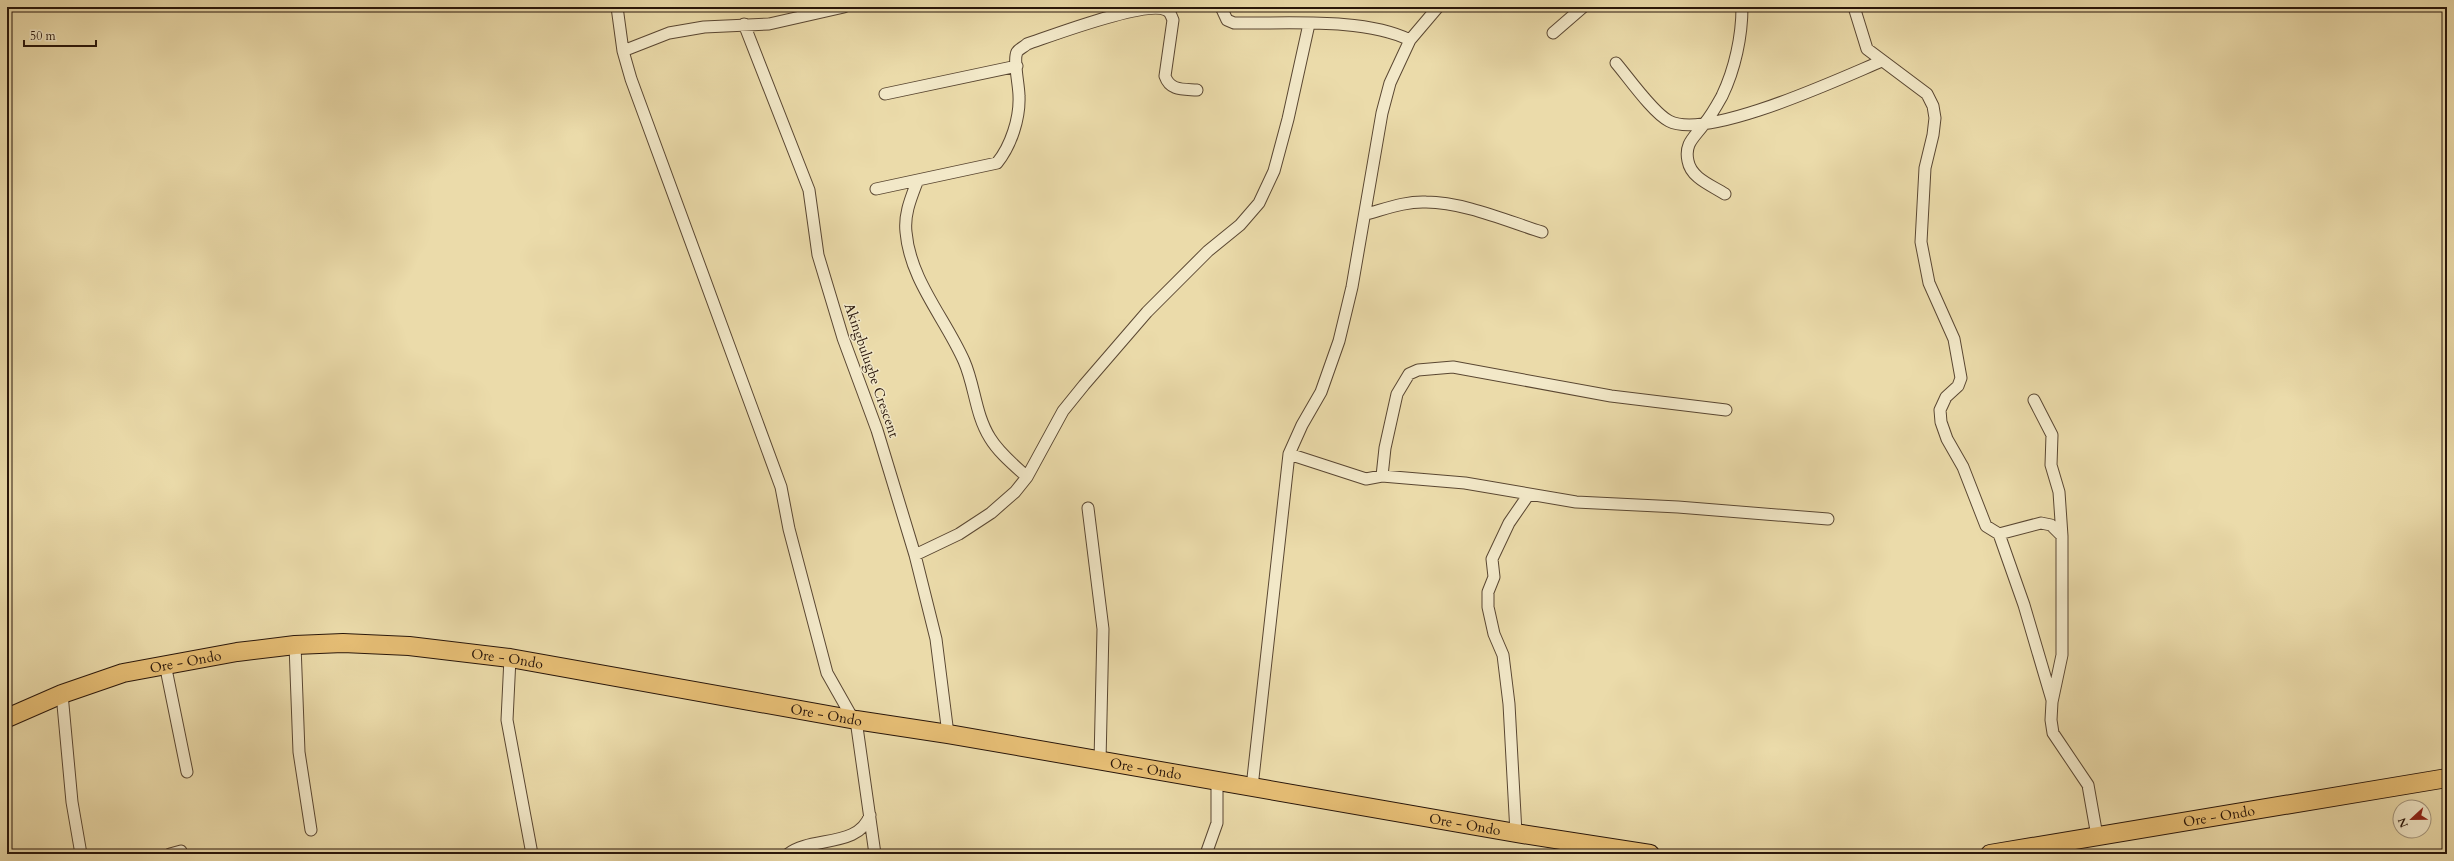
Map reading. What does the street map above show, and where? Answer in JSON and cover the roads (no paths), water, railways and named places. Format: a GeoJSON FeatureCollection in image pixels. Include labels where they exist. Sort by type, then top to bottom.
{"type":"FeatureCollection","features":[{"type":"Feature","properties":{"kind":"main road","name":"Ore - Ondo"},"geometry":{"type":"LineString","coordinates":[[7,718],[62,694],[123,673],[165,664],[237,652],[295,645],[343,643],[409,646],[510,658],[855,720],[948,734],[1644,854]]}},
{"type":"Feature","properties":{"kind":"main road","name":"Ore - Ondo"},"geometry":{"type":"LineString","coordinates":[[1990,854],[2447,778]]}},
{"type":"Feature","properties":{"kind":"street"},"geometry":{"type":"LineString","coordinates":[[617,7],[623,51],[631,79],[781,487],[789,529],[828,673],[855,720],[875,854]]}},
{"type":"Feature","properties":{"kind":"street"},"geometry":{"type":"LineString","coordinates":[[623,51],[669,33],[744,24],[769,24],[844,7]]}},
{"type":"Feature","properties":{"kind":"street"},"geometry":{"type":"LineString","coordinates":[[1221,7],[1227,20],[1234,23],[1345,25],[1382,31],[1410,40]]}},
{"type":"Feature","properties":{"kind":"street"},"geometry":{"type":"LineString","coordinates":[[1252,787],[1289,454],[1302,425],[1321,392],[1339,341],[1366,214],[1388,90],[1410,40],[1438,7]]}},
{"type":"Feature","properties":{"kind":"street"},"geometry":{"type":"LineString","coordinates":[[1725,194],[1694,175],[1688,162],[1687,151],[1690,140],[1705,124],[1722,95],[1732,65],[1742,24],[1742,7]]}},
{"type":"Feature","properties":{"kind":"street"},"geometry":{"type":"LineString","coordinates":[[1854,7],[1867,49],[1927,94],[1933,106],[1934,129],[1925,168],[1921,242],[1929,283],[1954,339],[1961,378],[1958,386],[1946,397],[1940,410],[1941,422],[1946,439],[1963,467],[1986,526],[1999,534],[2024,605],[2052,702]]}},
{"type":"Feature","properties":{"kind":"street"},"geometry":{"type":"LineString","coordinates":[[1553,33],[1582,8]]}},
{"type":"Feature","properties":{"kind":"street"},"geometry":{"type":"LineString","coordinates":[[876,189],[917,182],[997,163],[1010,140],[1018,115],[1018,51],[1027,44],[1115,15],[1143,10],[1165,9],[1171,14],[1173,20],[1164,76],[1167,83],[1173,88],[1197,90]]}},
{"type":"Feature","properties":{"kind":"street","name":"Akingbulugbe Crescent"},"geometry":{"type":"LineString","coordinates":[[744,24],[773,101],[799,160],[809,190],[818,255],[843,338],[877,430],[915,555],[936,639],[948,734]]}},
{"type":"Feature","properties":{"kind":"street"},"geometry":{"type":"LineString","coordinates":[[915,555],[959,534],[991,513],[1015,492],[1027,477],[1063,410],[1084,385],[1146,312],[1208,252],[1240,225],[1259,203],[1274,171],[1288,119],[1309,24]]}},
{"type":"Feature","properties":{"kind":"street"},"geometry":{"type":"LineString","coordinates":[[1616,63],[1668,121],[1693,126],[1746,114],[1828,84],[1882,61]]}},
{"type":"Feature","properties":{"kind":"street"},"geometry":{"type":"LineString","coordinates":[[885,94],[1017,66]]}},
{"type":"Feature","properties":{"kind":"street"},"geometry":{"type":"LineString","coordinates":[[917,182],[908,209],[906,232],[922,283],[964,361],[972,382],[981,422],[990,439],[1003,455],[1027,477]]}},
{"type":"Feature","properties":{"kind":"street"},"geometry":{"type":"LineString","coordinates":[[1366,214],[1408,203],[1426,202],[1449,204],[1542,232]]}},
{"type":"Feature","properties":{"kind":"street"},"geometry":{"type":"LineString","coordinates":[[1382,476],[1385,448],[1397,394],[1409,374],[1418,370],[1453,367],[1611,396],[1726,410]]}},
{"type":"Feature","properties":{"kind":"street"},"geometry":{"type":"LineString","coordinates":[[2034,400],[2052,435],[2051,465],[2059,492],[2062,536],[2062,655],[2052,702],[2053,733],[2088,785],[2097,836]]}},
{"type":"Feature","properties":{"kind":"street"},"geometry":{"type":"LineString","coordinates":[[1289,454],[1366,479],[1382,476],[1464,483],[1576,502],[1678,507],[1828,519]]}},
{"type":"Feature","properties":{"kind":"street"},"geometry":{"type":"LineString","coordinates":[[1516,833],[1509,704],[1503,655],[1494,634],[1488,607],[1488,592],[1494,577],[1492,559],[1509,524],[1529,494]]}},
{"type":"Feature","properties":{"kind":"street"},"geometry":{"type":"LineString","coordinates":[[1088,508],[1102,629],[1100,761]]}},
{"type":"Feature","properties":{"kind":"street"},"geometry":{"type":"LineString","coordinates":[[1999,534],[2041,523],[2050,524],[2062,536]]}},
{"type":"Feature","properties":{"kind":"street"},"geometry":{"type":"LineString","coordinates":[[295,645],[299,752],[311,830]]}},
{"type":"Feature","properties":{"kind":"street"},"geometry":{"type":"LineString","coordinates":[[510,658],[507,720],[532,854]]}},
{"type":"Feature","properties":{"kind":"street"},"geometry":{"type":"LineString","coordinates":[[165,664],[187,772]]}},
{"type":"Feature","properties":{"kind":"street"},"geometry":{"type":"LineString","coordinates":[[62,694],[70,786],[81,854]]}},
{"type":"Feature","properties":{"kind":"street"},"geometry":{"type":"LineString","coordinates":[[1206,854],[1217,823],[1217,781]]}},
{"type":"Feature","properties":{"kind":"street"},"geometry":{"type":"LineString","coordinates":[[788,854],[803,846],[840,839],[850,835],[867,822],[870,815]]}},
{"type":"Feature","properties":{"kind":"street"},"geometry":{"type":"LineString","coordinates":[[170,854],[181,851]]}}]}
